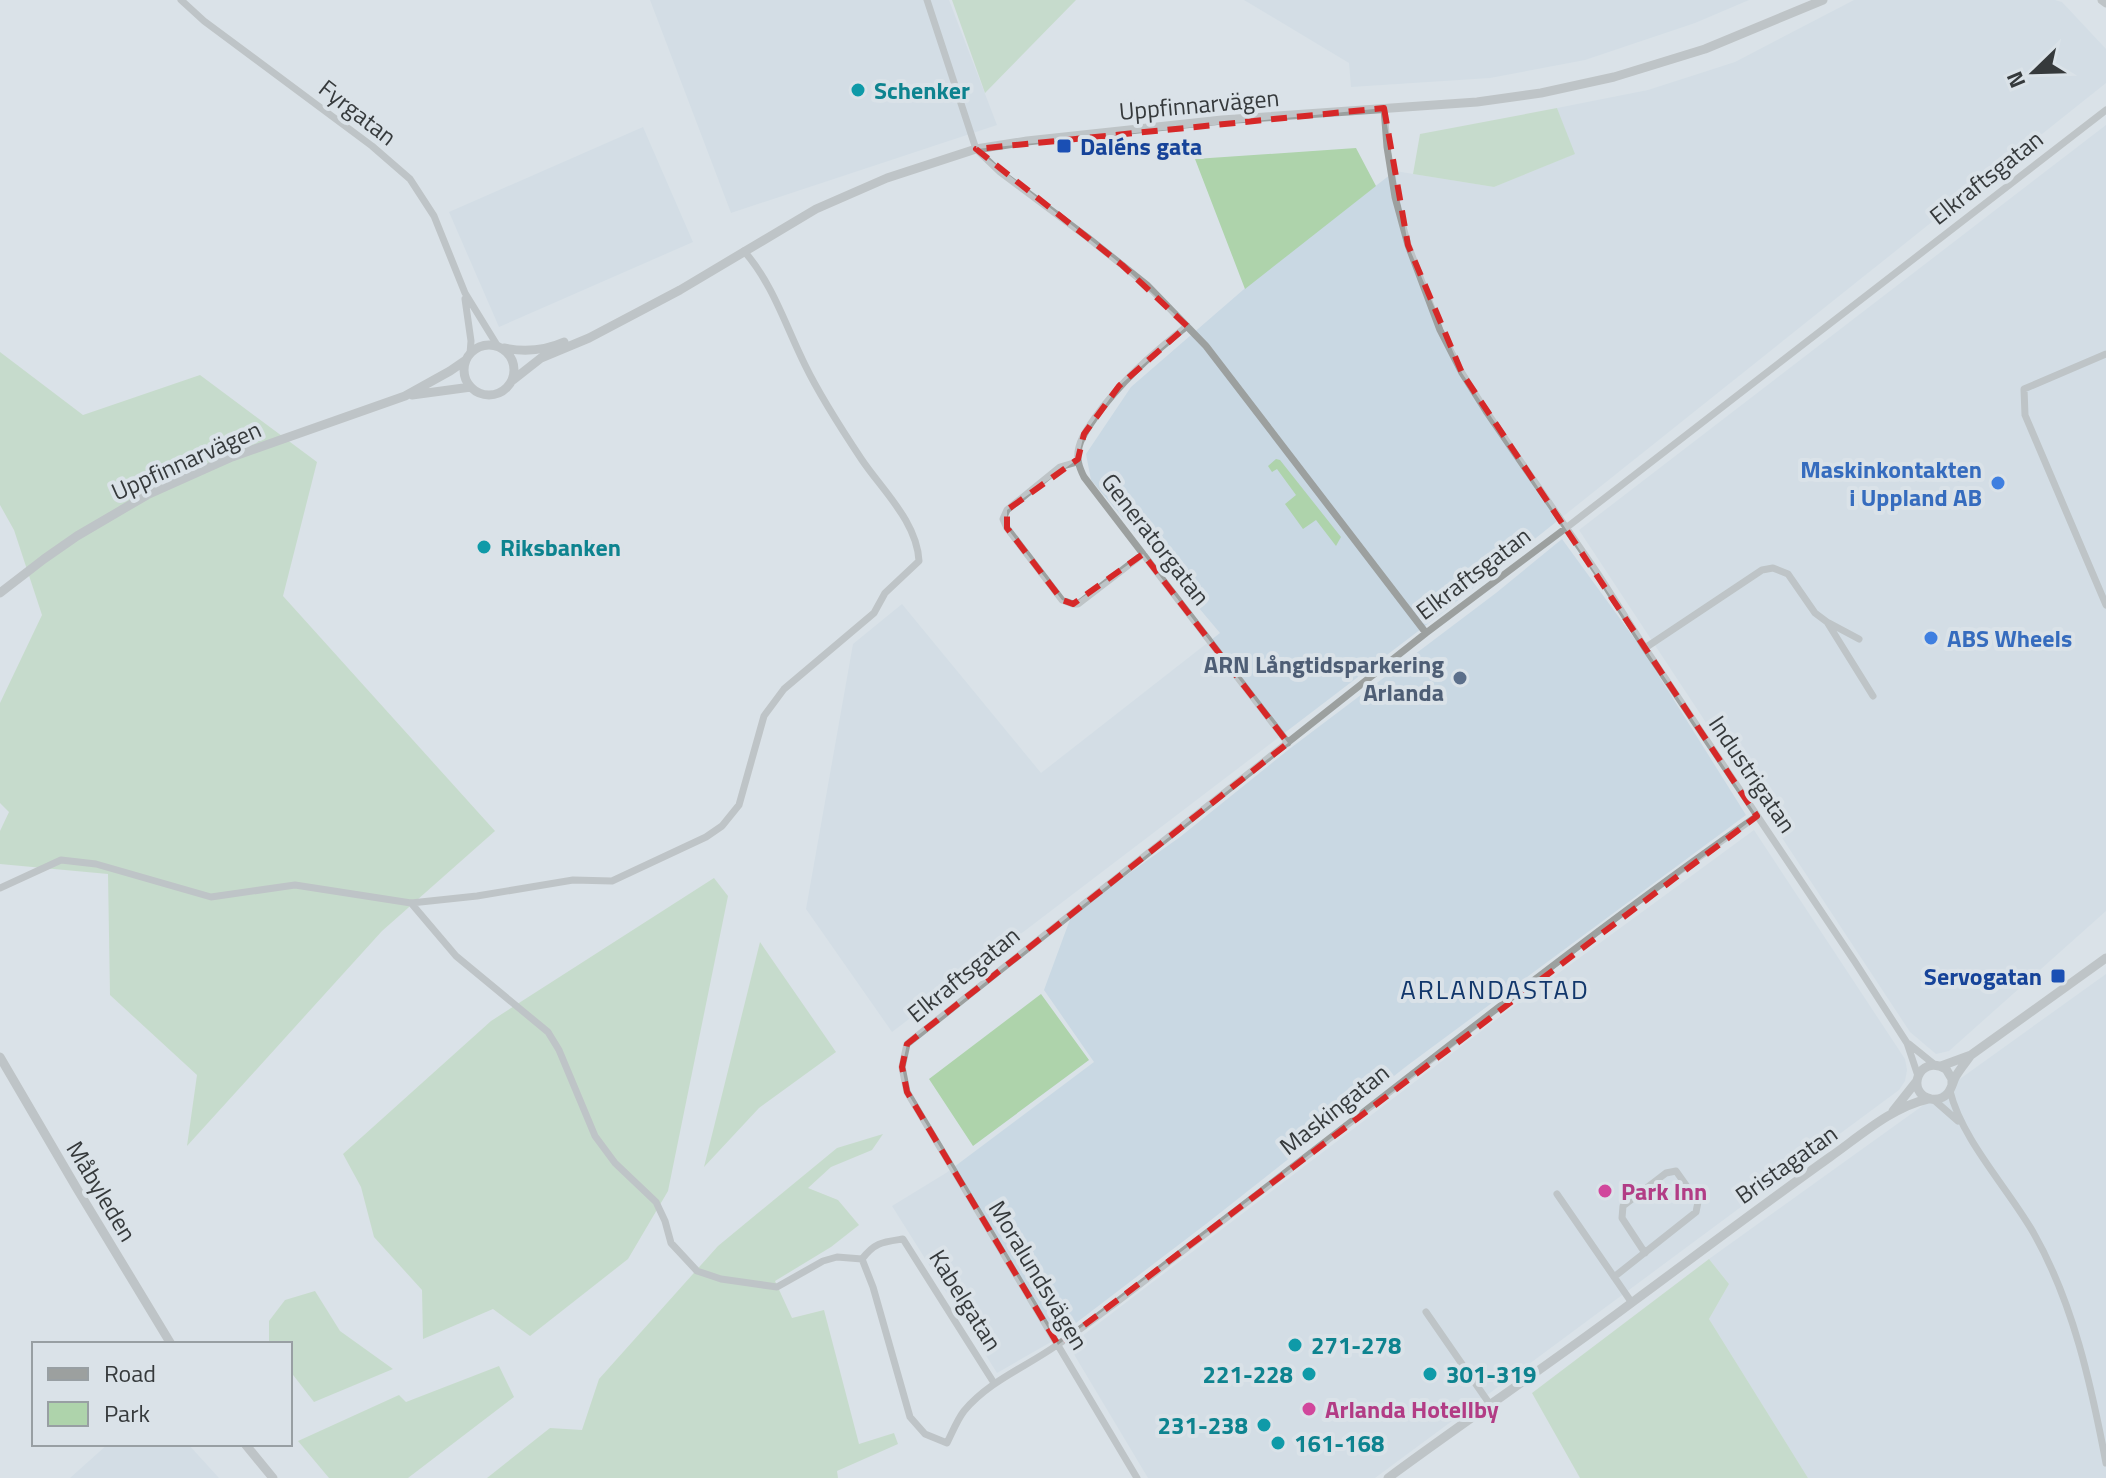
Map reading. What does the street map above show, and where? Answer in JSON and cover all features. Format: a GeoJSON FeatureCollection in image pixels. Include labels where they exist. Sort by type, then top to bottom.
{"type":"FeatureCollection","features":[{"type":"Feature","properties":{"kind":"street","name":"Fyrgatan"},"geometry":{"type":"LineString","coordinates":[[181,0],[204,21],[372,146],[410,179],[434,216],[465,293],[500,347]]}},
{"type":"Feature","properties":{"kind":"street"},"geometry":{"type":"LineString","coordinates":[[927,0],[976,149],[1000,172],[1130,271],[1206,346],[1426,633]]}},
{"type":"Feature","properties":{"kind":"street","name":"Uppfinnarvägen"},"geometry":{"type":"LineString","coordinates":[[513,380],[541,358],[589,338],[680,290],[816,209],[887,178],[976,149],[1222,120],[1506,98],[1592,83],[1705,49],[1823,0]]}},
{"type":"Feature","properties":{"kind":"street","name":"Industrigatan"},"geometry":{"type":"LineString","coordinates":[[1384,108],[1387,147],[1401,221],[1423,289],[1462,373],[1907,1043],[1917,1078]]}},
{"type":"Feature","properties":{"kind":"street","name":"Elkraftsgatan"},"geometry":{"type":"LineString","coordinates":[[907,1092],[902,1067],[907,1044],[1426,633],[2106,110]]}},
{"type":"Feature","properties":{"kind":"street"},"geometry":{"type":"LineString","coordinates":[[0,888],[61,860],[96,864],[211,897],[295,885],[411,903],[573,880],[612,881],[706,837],[722,826],[739,805],[764,716],[784,689],[874,613],[885,593],[919,561],[918,547],[903,516],[825,402],[759,269],[744,251]]}},
{"type":"Feature","properties":{"kind":"street","name":"Fyrgatan"},"geometry":{"type":"LineString","coordinates":[[465,293],[471,341],[468,357]]}},
{"type":"Feature","properties":{"kind":"street","name":"Generatorgatan"},"geometry":{"type":"LineString","coordinates":[[1187,326],[1119,386],[1084,434],[1078,448],[1077,462],[1084,477],[1288,743]]}},
{"type":"Feature","properties":{"kind":"street","name":"Uppfinnarvägen"},"geometry":{"type":"LineString","coordinates":[[500,347],[515,350],[557,346],[605,328]]}},
{"type":"Feature","properties":{"kind":"street"},"geometry":{"type":"LineString","coordinates":[[480,346],[500,347],[513,360],[513,380],[499,393],[479,393],[466,379],[464,369],[468,357],[480,346]]}},
{"type":"Feature","properties":{"kind":"street"},"geometry":{"type":"LineString","coordinates":[[2106,354],[2024,389],[2025,415],[2106,605]]}},
{"type":"Feature","properties":{"kind":"street","name":"Uppfinnarvägen"},"geometry":{"type":"LineString","coordinates":[[0,593],[77,536],[147,495],[232,457],[405,396],[450,371],[468,357]]}},
{"type":"Feature","properties":{"kind":"street","name":"Uppfinnarvägen"},"geometry":{"type":"LineString","coordinates":[[405,396],[471,387]]}},
{"type":"Feature","properties":{"kind":"street"},"geometry":{"type":"LineString","coordinates":[[1077,462],[1060,467],[1007,510],[1003,519],[1007,528],[1062,600],[1073,604],[1078,604],[1143,554]]}},
{"type":"Feature","properties":{"kind":"street"},"geometry":{"type":"LineString","coordinates":[[1645,648],[1762,570],[1773,568],[1788,574],[1815,613],[1859,639]]}},
{"type":"Feature","properties":{"kind":"street"},"geometry":{"type":"LineString","coordinates":[[1827,622],[1873,696]]}},
{"type":"Feature","properties":{"kind":"street","name":"Maskingatan"},"geometry":{"type":"LineString","coordinates":[[862,1259],[910,1417],[925,1434],[947,1443],[963,1413],[994,1383],[1058,1345],[1700,855],[1757,816]]}},
{"type":"Feature","properties":{"kind":"street"},"geometry":{"type":"LineString","coordinates":[[411,903],[456,956],[548,1032],[559,1050],[595,1136],[615,1163],[656,1202],[671,1243],[697,1271],[721,1279],[777,1287],[823,1261],[837,1257],[862,1259]]}},
{"type":"Feature","properties":{"kind":"street","name":"Bristagatan"},"geometry":{"type":"LineString","coordinates":[[1888,1116],[1925,1067],[1971,1055],[2106,958]]}},
{"type":"Feature","properties":{"kind":"street","name":"Industrigatan"},"geometry":{"type":"LineString","coordinates":[[1907,1043],[1938,1065]]}},
{"type":"Feature","properties":{"kind":"street","name":"Bristagatan"},"geometry":{"type":"LineString","coordinates":[[1388,1478],[1888,1116],[1918,1101],[1940,1099],[1951,1088],[1971,1055]]}},
{"type":"Feature","properties":{"kind":"street","name":"Måbyleden"},"geometry":{"type":"LineString","coordinates":[[0,1057],[170,1342]]}},
{"type":"Feature","properties":{"kind":"street"},"geometry":{"type":"LineString","coordinates":[[1938,1065],[1950,1074],[1960,1122]]}},
{"type":"Feature","properties":{"kind":"street"},"geometry":{"type":"LineString","coordinates":[[1917,1078],[1919,1091],[1960,1122],[2033,1232],[2062,1291],[2094,1399],[2106,1463]]}},
{"type":"Feature","properties":{"kind":"street","name":"Moralundsvägen"},"geometry":{"type":"LineString","coordinates":[[907,1092],[1137,1478]]}},
{"type":"Feature","properties":{"kind":"street"},"geometry":{"type":"LineString","coordinates":[[1614,1277],[1645,1253],[1696,1212],[1698,1202],[1676,1171],[1666,1173],[1623,1206],[1622,1218],[1645,1253]]}},
{"type":"Feature","properties":{"kind":"street"},"geometry":{"type":"LineString","coordinates":[[1557,1194],[1632,1303]]}},
{"type":"Feature","properties":{"kind":"street","name":"Kabelgatan"},"geometry":{"type":"LineString","coordinates":[[862,1259],[872,1246],[903,1239],[994,1383]]}},
{"type":"Feature","properties":{"kind":"street"},"geometry":{"type":"LineString","coordinates":[[1426,1312],[1491,1406]]}},
{"type":"Feature","properties":{"kind":"street"},"geometry":{"type":"LineString","coordinates":[[247,1446],[273,1478]]}},
{"type":"Feature","properties":{"kind":"highlighted area"},"geometry":{"type":"Polygon","coordinates":[[[1384,108],[1408,245],[1462,373],[1757,816],[1058,1345],[907,1092],[902,1067],[907,1044],[1288,743],[1143,554],[1073,604],[1062,600],[1007,528],[1007,510],[1078,459],[1084,434],[1119,386],[1187,326],[1122,265],[976,149],[1384,108]]]}},
{"type":"Feature","properties":{"kind":"shaded area"},"geometry":{"type":"Polygon","coordinates":[[[650,0],[949,0],[997,125],[731,213],[650,0]]]}},
{"type":"Feature","properties":{"kind":"shaded area"},"geometry":{"type":"Polygon","coordinates":[[[1244,0],[1749,0],[1695,23],[1585,60],[1490,78],[1351,87],[1349,63],[1244,0]]]}},
{"type":"Feature","properties":{"kind":"shaded area"},"geometry":{"type":"Polygon","coordinates":[[[1854,0],[2062,2],[2106,49],[2106,83],[1442,613],[892,1032],[806,909],[853,644],[902,604],[1041,773],[1220,633],[1091,480],[1086,454],[1131,387],[1258,277],[1395,171],[1494,187],[1574,154],[1557,108],[1648,90],[1735,62],[1854,0]]]}},
{"type":"Feature","properties":{"kind":"shaded area"},"geometry":{"type":"Polygon","coordinates":[[[2106,125],[2106,911],[1949,1051],[1936,1054],[1910,1032],[1579,530],[2106,125]]]}},
{"type":"Feature","properties":{"kind":"shaded area"},"geometry":{"type":"Polygon","coordinates":[[[643,127],[693,242],[499,327],[449,212],[643,127]]]}},
{"type":"Feature","properties":{"kind":"shaded area"},"geometry":{"type":"Polygon","coordinates":[[[1562,539],[1642,649],[1746,815],[1408,1065],[1051,1342],[997,1373],[892,1206],[946,1173],[1094,1062],[1044,990],[1072,914],[1180,837],[1562,539]]]}},
{"type":"Feature","properties":{"kind":"shaded area"},"geometry":{"type":"Polygon","coordinates":[[[1754,830],[1905,1059],[1905,1081],[1899,1090],[1375,1478],[1148,1478],[1069,1346],[1518,1003],[1754,830]]]}},
{"type":"Feature","properties":{"kind":"shaded area"},"geometry":{"type":"Polygon","coordinates":[[[2106,974],[2106,1478],[1808,1478],[1709,1319],[1729,1284],[1709,1259],[2106,974]]]}},
{"type":"Feature","properties":{"kind":"shaded area"},"geometry":{"type":"Polygon","coordinates":[[[106,1446],[190,1446],[219,1478],[70,1478],[106,1446]]]}},
{"type":"Feature","properties":{"kind":"green space"},"geometry":{"type":"Polygon","coordinates":[[[952,0],[1076,0],[985,93],[952,0]]]}},
{"type":"Feature","properties":{"kind":"green space"},"geometry":{"type":"Polygon","coordinates":[[[1557,108],[1575,154],[1494,187],[1413,174],[1420,134],[1557,108]]]}},
{"type":"Feature","properties":{"kind":"green space"},"geometry":{"type":"Polygon","coordinates":[[[1356,148],[1376,186],[1245,289],[1195,159],[1356,148]]]}},
{"type":"Feature","properties":{"kind":"green space"},"geometry":{"type":"Polygon","coordinates":[[[0,352],[83,415],[200,375],[317,462],[283,596],[495,831],[382,931],[187,1146],[197,1075],[110,995],[108,874],[0,864],[0,831],[9,812],[0,803],[0,703],[42,615],[14,530],[0,505],[0,352]]]}},
{"type":"Feature","properties":{"kind":"green space"},"geometry":{"type":"Polygon","coordinates":[[[1276,459],[1280,460],[1341,537],[1336,546],[1316,520],[1303,529],[1285,504],[1296,495],[1277,469],[1272,472],[1268,466],[1276,459]]]}},
{"type":"Feature","properties":{"kind":"green space"},"geometry":{"type":"Polygon","coordinates":[[[714,878],[728,896],[668,1191],[628,1259],[530,1336],[493,1309],[423,1339],[422,1290],[374,1237],[361,1187],[343,1154],[491,1021],[714,878]]]}},
{"type":"Feature","properties":{"kind":"green space"},"geometry":{"type":"Polygon","coordinates":[[[760,942],[836,1052],[759,1108],[704,1167],[760,942]]]}},
{"type":"Feature","properties":{"kind":"green space"},"geometry":{"type":"Polygon","coordinates":[[[1041,994],[1089,1060],[973,1146],[929,1079],[1041,994]]]}},
{"type":"Feature","properties":{"kind":"green space"},"geometry":{"type":"Polygon","coordinates":[[[883,1134],[872,1150],[831,1167],[808,1188],[838,1200],[859,1225],[831,1247],[775,1281],[792,1318],[824,1310],[859,1444],[894,1433],[898,1444],[837,1471],[838,1478],[487,1478],[550,1428],[582,1430],[599,1379],[718,1246],[837,1148],[883,1134]]]}},
{"type":"Feature","properties":{"kind":"green space"},"geometry":{"type":"Polygon","coordinates":[[[1709,1259],[1729,1284],[1709,1319],[1808,1478],[1580,1478],[1532,1393],[1709,1259]]]}},
{"type":"Feature","properties":{"kind":"green space"},"geometry":{"type":"Polygon","coordinates":[[[315,1291],[340,1331],[393,1369],[314,1402],[292,1374],[292,1342],[269,1342],[269,1321],[285,1300],[315,1291]]]}},
{"type":"Feature","properties":{"kind":"green space"},"geometry":{"type":"Polygon","coordinates":[[[499,1366],[514,1397],[408,1478],[329,1478],[298,1441],[399,1395],[406,1402],[499,1366]]]}},
{"type":"Feature","properties":{"kind":"place","name":"Schenker"},"geometry":{"type":"Point","coordinates":[858,90]}},
{"type":"Feature","properties":{"kind":"place","name":"Daléns gata"},"geometry":{"type":"Point","coordinates":[1064,146]}},
{"type":"Feature","properties":{"kind":"place","name":"Maskinkontakten i Uppland AB"},"geometry":{"type":"Point","coordinates":[1998,483]}},
{"type":"Feature","properties":{"kind":"place","name":"Riksbanken"},"geometry":{"type":"Point","coordinates":[484,547]}},
{"type":"Feature","properties":{"kind":"place","name":"ABS Wheels"},"geometry":{"type":"Point","coordinates":[1931,638]}},
{"type":"Feature","properties":{"kind":"place","name":"ARN Långtidsparkering Arlanda"},"geometry":{"type":"Point","coordinates":[1460,678]}},
{"type":"Feature","properties":{"kind":"place","name":"Servogatan"},"geometry":{"type":"Point","coordinates":[2058,976]}},
{"type":"Feature","properties":{"kind":"place","name":"Park Inn"},"geometry":{"type":"Point","coordinates":[1605,1191]}},
{"type":"Feature","properties":{"kind":"place","name":"271-278"},"geometry":{"type":"Point","coordinates":[1295,1345]}},
{"type":"Feature","properties":{"kind":"place","name":"221-228"},"geometry":{"type":"Point","coordinates":[1309,1374]}},
{"type":"Feature","properties":{"kind":"place","name":"301-319"},"geometry":{"type":"Point","coordinates":[1430,1374]}},
{"type":"Feature","properties":{"kind":"place","name":"Arlanda Hotellby"},"geometry":{"type":"Point","coordinates":[1309,1409]}},
{"type":"Feature","properties":{"kind":"place","name":"231-238"},"geometry":{"type":"Point","coordinates":[1264,1425]}},
{"type":"Feature","properties":{"kind":"place","name":"161-168"},"geometry":{"type":"Point","coordinates":[1278,1443]}},
{"type":"Feature","properties":{"kind":"district","name":"ARLANDASTAD"},"geometry":{"type":"Point","coordinates":[1495,989]}}]}
